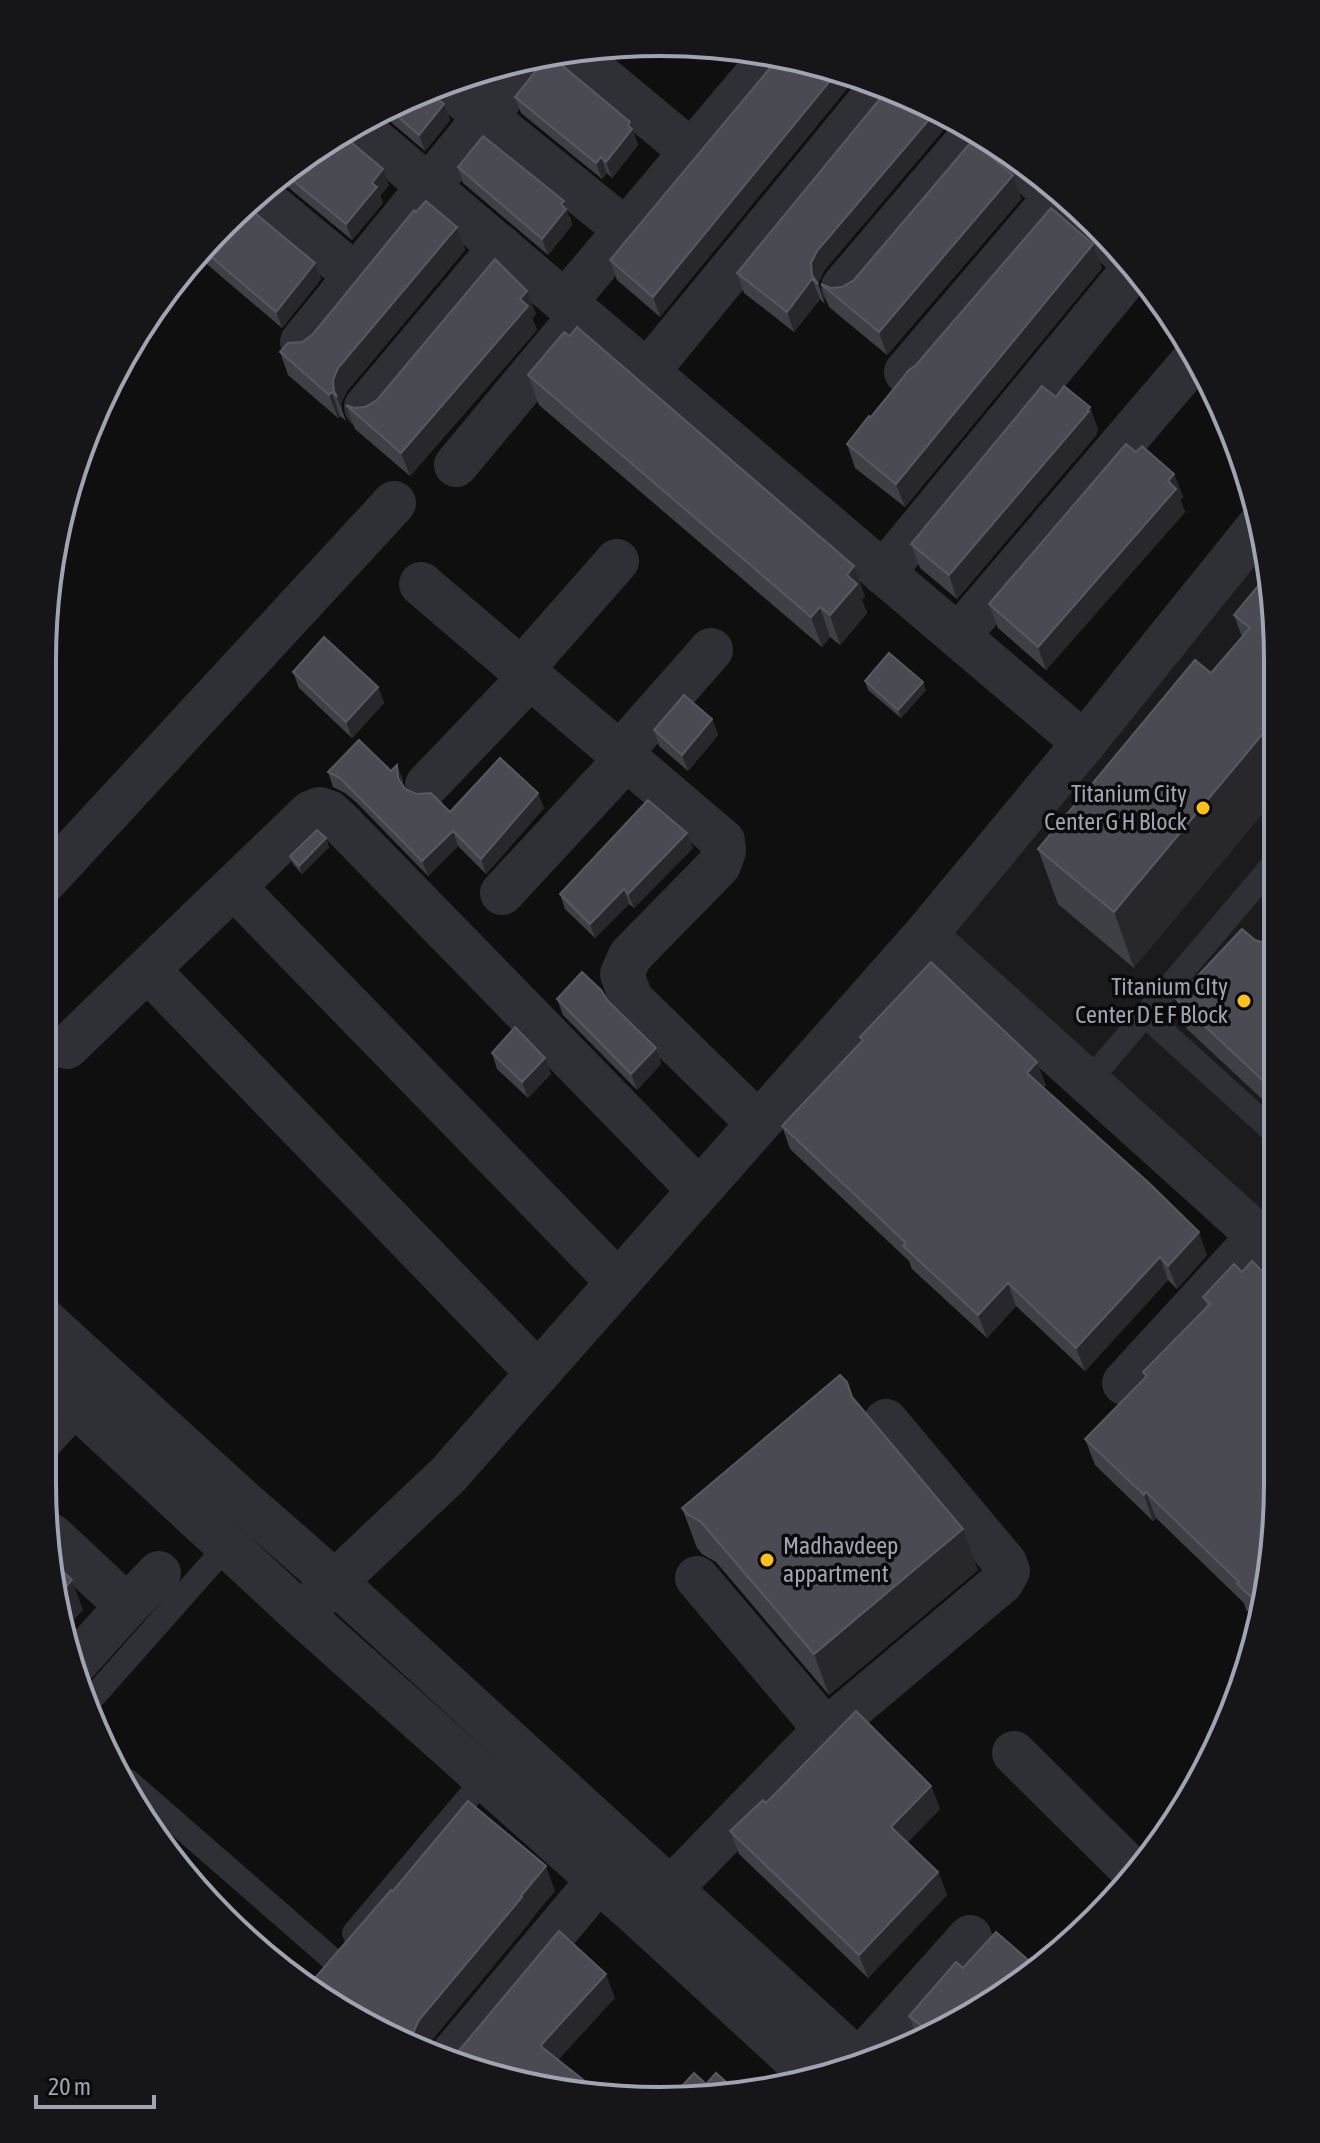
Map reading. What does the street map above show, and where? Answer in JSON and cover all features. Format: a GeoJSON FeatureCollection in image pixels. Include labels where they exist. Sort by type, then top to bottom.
{"type":"FeatureCollection","features":[{"type":"Feature","properties":{"kind":"street"},"geometry":{"type":"LineString","coordinates":[[582,61],[692,152]]}},
{"type":"Feature","properties":{"kind":"street"},"geometry":{"type":"LineString","coordinates":[[456,465],[573,309],[626,230],[764,66]]}},
{"type":"Feature","properties":{"kind":"street"},"geometry":{"type":"LineString","coordinates":[[302,342],[521,73]]}},
{"type":"Feature","properties":{"kind":"street"},"geometry":{"type":"LineString","coordinates":[[455,92],[626,230]]}},
{"type":"Feature","properties":{"kind":"street"},"geometry":{"type":"LineString","coordinates":[[647,372],[874,96]]}},
{"type":"Feature","properties":{"kind":"street"},"geometry":{"type":"LineString","coordinates":[[366,133],[1084,743]]}},
{"type":"Feature","properties":{"kind":"street"},"geometry":{"type":"LineString","coordinates":[[843,287],[968,141]]}},
{"type":"Feature","properties":{"kind":"street"},"geometry":{"type":"LineString","coordinates":[[906,372],[1053,201]]}},
{"type":"Feature","properties":{"kind":"street"},"geometry":{"type":"LineString","coordinates":[[267,202],[356,276]]}},
{"type":"Feature","properties":{"kind":"street"},"geometry":{"type":"LineString","coordinates":[[366,407],[501,247]]}},
{"type":"Feature","properties":{"kind":"street"},"geometry":{"type":"LineString","coordinates":[[883,573],[1127,277]]}},
{"type":"Feature","properties":{"kind":"street"},"geometry":{"type":"LineString","coordinates":[[958,636],[1188,367]]}},
{"type":"Feature","properties":{"kind":"street"},"geometry":{"type":"LineString","coordinates":[[56,869],[394,503]]}},
{"type":"Feature","properties":{"kind":"street"},"geometry":{"type":"LineString","coordinates":[[301,1614],[448,1475],[925,935],[1251,538]]}},
{"type":"Feature","properties":{"kind":"street"},"geometry":{"type":"LineString","coordinates":[[427,785],[526,672],[617,561]]}},
{"type":"Feature","properties":{"kind":"street"},"geometry":{"type":"LineString","coordinates":[[421,584],[723,841],[724,851],[719,865],[630,956],[622,974],[631,999],[758,1123]]}},
{"type":"Feature","properties":{"kind":"street"},"geometry":{"type":"LineString","coordinates":[[502,893],[624,755],[711,650]]}},
{"type":"Feature","properties":{"kind":"street"},"geometry":{"type":"LineString","coordinates":[[67,1047],[310,813],[320,809],[329,812],[699,1190]]}},
{"type":"Feature","properties":{"kind":"street"},"geometry":{"type":"LineString","coordinates":[[234,887],[618,1282]]}},
{"type":"Feature","properties":{"kind":"street"},"geometry":{"type":"LineString","coordinates":[[925,935],[1264,1241]]}},
{"type":"Feature","properties":{"kind":"street"},"geometry":{"type":"LineString","coordinates":[[148,970],[538,1373]]}},
{"type":"Feature","properties":{"kind":"street"},"geometry":{"type":"LineString","coordinates":[[1124,1383],[1264,1245]]}},
{"type":"Feature","properties":{"kind":"street"},"geometry":{"type":"LineString","coordinates":[[56,1331],[335,1582],[656,1903],[806,2068]]}},
{"type":"Feature","properties":{"kind":"street"},"geometry":{"type":"LineString","coordinates":[[56,1387],[301,1614],[598,1881],[656,1903],[848,2057]]}},
{"type":"Feature","properties":{"kind":"street"},"geometry":{"type":"LineString","coordinates":[[56,1424],[74,1404]]}},
{"type":"Feature","properties":{"kind":"street"},"geometry":{"type":"LineString","coordinates":[[656,1903],[820,1735],[1002,1582],[1008,1571],[1005,1563],[886,1421]]}},
{"type":"Feature","properties":{"kind":"street"},"geometry":{"type":"LineString","coordinates":[[59,1542],[127,1606]]}},
{"type":"Feature","properties":{"kind":"street"},"geometry":{"type":"LineString","coordinates":[[82,1656],[159,1573]]}},
{"type":"Feature","properties":{"kind":"street"},"geometry":{"type":"LineString","coordinates":[[697,1578],[810,1711],[817,1721],[820,1735]]}},
{"type":"Feature","properties":{"kind":"street"},"geometry":{"type":"LineString","coordinates":[[1014,1753],[1127,1865]]}},
{"type":"Feature","properties":{"kind":"street"},"geometry":{"type":"LineString","coordinates":[[455,2051],[598,1881]]}},
{"type":"Feature","properties":{"kind":"street"},"geometry":{"type":"LineString","coordinates":[[873,2048],[970,1937]]}},
{"type":"Feature","properties":{"kind":"lane"},"geometry":{"type":"LineString","coordinates":[[1089,1081],[1145,1015],[1234,922],[1264,878]]}},
{"type":"Feature","properties":{"kind":"lane"},"geometry":{"type":"LineString","coordinates":[[1145,1015],[1264,1123]]}},
{"type":"Feature","properties":{"kind":"lane"},"geometry":{"type":"LineString","coordinates":[[95,1695],[227,1546]]}},
{"type":"Feature","properties":{"kind":"lane"},"geometry":{"type":"LineString","coordinates":[[144,1796],[325,1969],[484,1779]]}},
{"type":"Feature","properties":{"kind":"shaded area"},"geometry":{"type":"Polygon","coordinates":[[[1251,536],[1259,581],[1264,660],[1264,1238],[925,935],[1251,536]]]}},
{"type":"Feature","properties":{"kind":"building"},"geometry":{"type":"Polygon","coordinates":[[[561,65],[630,122],[628,125],[632,129],[606,162],[601,157],[596,163],[515,97],[537,69],[561,65]]]}},
{"type":"Feature","properties":{"kind":"building"},"geometry":{"type":"Polygon","coordinates":[[[771,67],[830,81],[653,297],[610,260],[771,67]]]}},
{"type":"Feature","properties":{"kind":"building"},"geometry":{"type":"Polygon","coordinates":[[[881,98],[929,119],[817,251],[811,263],[812,275],[818,284],[812,279],[787,312],[737,273],[881,98]]]}},
{"type":"Feature","properties":{"kind":"building"},"geometry":{"type":"Polygon","coordinates":[[[438,99],[444,104],[419,135],[397,116],[438,99]]]}},
{"type":"Feature","properties":{"kind":"building"},"geometry":{"type":"Polygon","coordinates":[[[483,136],[564,201],[561,204],[566,209],[542,239],[458,167],[483,136]]]}},
{"type":"Feature","properties":{"kind":"building"},"geometry":{"type":"Polygon","coordinates":[[[350,142],[383,169],[372,183],[377,187],[346,224],[293,180],[350,142]]]}},
{"type":"Feature","properties":{"kind":"building"},"geometry":{"type":"Polygon","coordinates":[[[971,142],[1013,175],[879,332],[821,284],[831,288],[842,287],[854,280],[971,142]]]}},
{"type":"Feature","properties":{"kind":"building"},"geometry":{"type":"Polygon","coordinates":[[[426,201],[457,227],[338,368],[333,380],[337,397],[332,392],[329,395],[280,352],[288,343],[302,342],[313,334],[414,210],[416,212],[426,201]]]}},
{"type":"Feature","properties":{"kind":"building"},"geometry":{"type":"Polygon","coordinates":[[[1051,208],[1093,244],[896,484],[847,444],[1051,208]]]}},
{"type":"Feature","properties":{"kind":"building"},"geometry":{"type":"Polygon","coordinates":[[[255,213],[315,263],[276,312],[211,257],[255,213]]]}},
{"type":"Feature","properties":{"kind":"building"},"geometry":{"type":"Polygon","coordinates":[[[495,259],[527,291],[520,299],[528,306],[401,453],[346,405],[365,407],[377,400],[495,259]]]}},
{"type":"Feature","properties":{"kind":"building"},"geometry":{"type":"Polygon","coordinates":[[[577,327],[854,566],[847,575],[857,584],[830,615],[820,607],[811,617],[528,375],[564,332],[570,336],[577,327]]]}},
{"type":"Feature","properties":{"kind":"building"},"geometry":{"type":"Polygon","coordinates":[[[1042,386],[1056,397],[1064,386],[1090,407],[1089,411],[949,575],[911,544],[1042,386]]]}},
{"type":"Feature","properties":{"kind":"building"},"geometry":{"type":"Polygon","coordinates":[[[1126,444],[1136,452],[1142,446],[1174,474],[1168,481],[1176,489],[1038,647],[989,604],[1126,444]]]}},
{"type":"Feature","properties":{"kind":"building"},"geometry":{"type":"Polygon","coordinates":[[[1259,584],[1263,620],[1264,732],[1114,912],[1038,849],[1195,660],[1211,673],[1250,628],[1234,615],[1259,584]]]}},
{"type":"Feature","properties":{"kind":"building"},"geometry":{"type":"Polygon","coordinates":[[[324,637],[378,687],[346,722],[293,672],[324,637]]]}},
{"type":"Feature","properties":{"kind":"building"},"geometry":{"type":"Polygon","coordinates":[[[889,653],[923,682],[898,710],[865,681],[889,653]]]}},
{"type":"Feature","properties":{"kind":"building"},"geometry":{"type":"Polygon","coordinates":[[[684,695],[712,719],[682,755],[654,730],[684,695]]]}},
{"type":"Feature","properties":{"kind":"building"},"geometry":{"type":"Polygon","coordinates":[[[359,740],[391,771],[397,765],[398,778],[405,789],[416,794],[431,793],[450,812],[500,758],[538,793],[481,859],[453,831],[422,861],[340,778],[328,772],[359,740]]]}},
{"type":"Feature","properties":{"kind":"building"},"geometry":{"type":"Polygon","coordinates":[[[648,800],[687,833],[628,894],[624,889],[590,924],[560,894],[648,800]]]}},
{"type":"Feature","properties":{"kind":"building"},"geometry":{"type":"Polygon","coordinates":[[[317,830],[326,838],[299,866],[290,856],[317,830]]]}},
{"type":"Feature","properties":{"kind":"building","name":"Titanium CIty Center D E F Block"},"geometry":{"type":"Polygon","coordinates":[[[1242,929],[1255,940],[1264,943],[1264,1082],[1176,999],[1242,929]]]}},
{"type":"Feature","properties":{"kind":"building"},"geometry":{"type":"Polygon","coordinates":[[[931,962],[1037,1062],[1027,1073],[1199,1232],[1168,1266],[1160,1257],[1076,1348],[1008,1283],[978,1315],[782,1126],[931,962]]]}},
{"type":"Feature","properties":{"kind":"building"},"geometry":{"type":"Polygon","coordinates":[[[582,972],[656,1048],[631,1074],[557,999],[582,972]]]}},
{"type":"Feature","properties":{"kind":"building"},"geometry":{"type":"Polygon","coordinates":[[[515,1027],[545,1058],[522,1082],[492,1053],[515,1027]]]}},
{"type":"Feature","properties":{"kind":"building"},"geometry":{"type":"Polygon","coordinates":[[[1252,1261],[1264,1272],[1263,1523],[1253,1598],[1146,1492],[1144,1495],[1085,1439],[1147,1376],[1143,1372],[1210,1304],[1203,1297],[1234,1264],[1242,1272],[1252,1261]]]}},
{"type":"Feature","properties":{"kind":"building","name":"Madhavdeep appartment"},"geometry":{"type":"Polygon","coordinates":[[[840,1375],[847,1382],[852,1397],[963,1529],[814,1654],[701,1522],[682,1508],[840,1375]]]}},
{"type":"Feature","properties":{"kind":"building"},"geometry":{"type":"Polygon","coordinates":[[[63,1571],[72,1580],[65,1587],[63,1571]]]}},
{"type":"Feature","properties":{"kind":"building"},"geometry":{"type":"Polygon","coordinates":[[[856,1711],[931,1786],[891,1827],[938,1872],[859,1955],[730,1831],[763,1800],[766,1803],[856,1711]]]}},
{"type":"Feature","properties":{"kind":"building"},"geometry":{"type":"Polygon","coordinates":[[[468,1801],[546,1866],[419,2020],[413,2034],[358,2006],[315,1978],[468,1801]]]}},
{"type":"Feature","properties":{"kind":"building"},"geometry":{"type":"Polygon","coordinates":[[[559,1931],[606,1974],[541,2045],[587,2083],[504,2066],[458,2052],[559,1931]]]}},
{"type":"Feature","properties":{"kind":"building"},"geometry":{"type":"Polygon","coordinates":[[[996,1932],[1029,1961],[996,1985],[927,2025],[923,2027],[909,2016],[956,1962],[963,1968],[996,1932]]]}},
{"type":"Feature","properties":{"kind":"building"},"geometry":{"type":"Polygon","coordinates":[[[694,2073],[706,2084],[716,2073],[727,2083],[700,2086],[682,2086],[694,2073]]]}},
{"type":"Feature","properties":{"kind":"place","name":"Titanium City Center G H Block"},"geometry":{"type":"Point","coordinates":[1203,808]}},
{"type":"Feature","properties":{"kind":"place","name":"Titanium CIty Center D E F Block"},"geometry":{"type":"Point","coordinates":[1244,1001]}},
{"type":"Feature","properties":{"kind":"place","name":"Madhavdeep appartment"},"geometry":{"type":"Point","coordinates":[767,1560]}}]}
